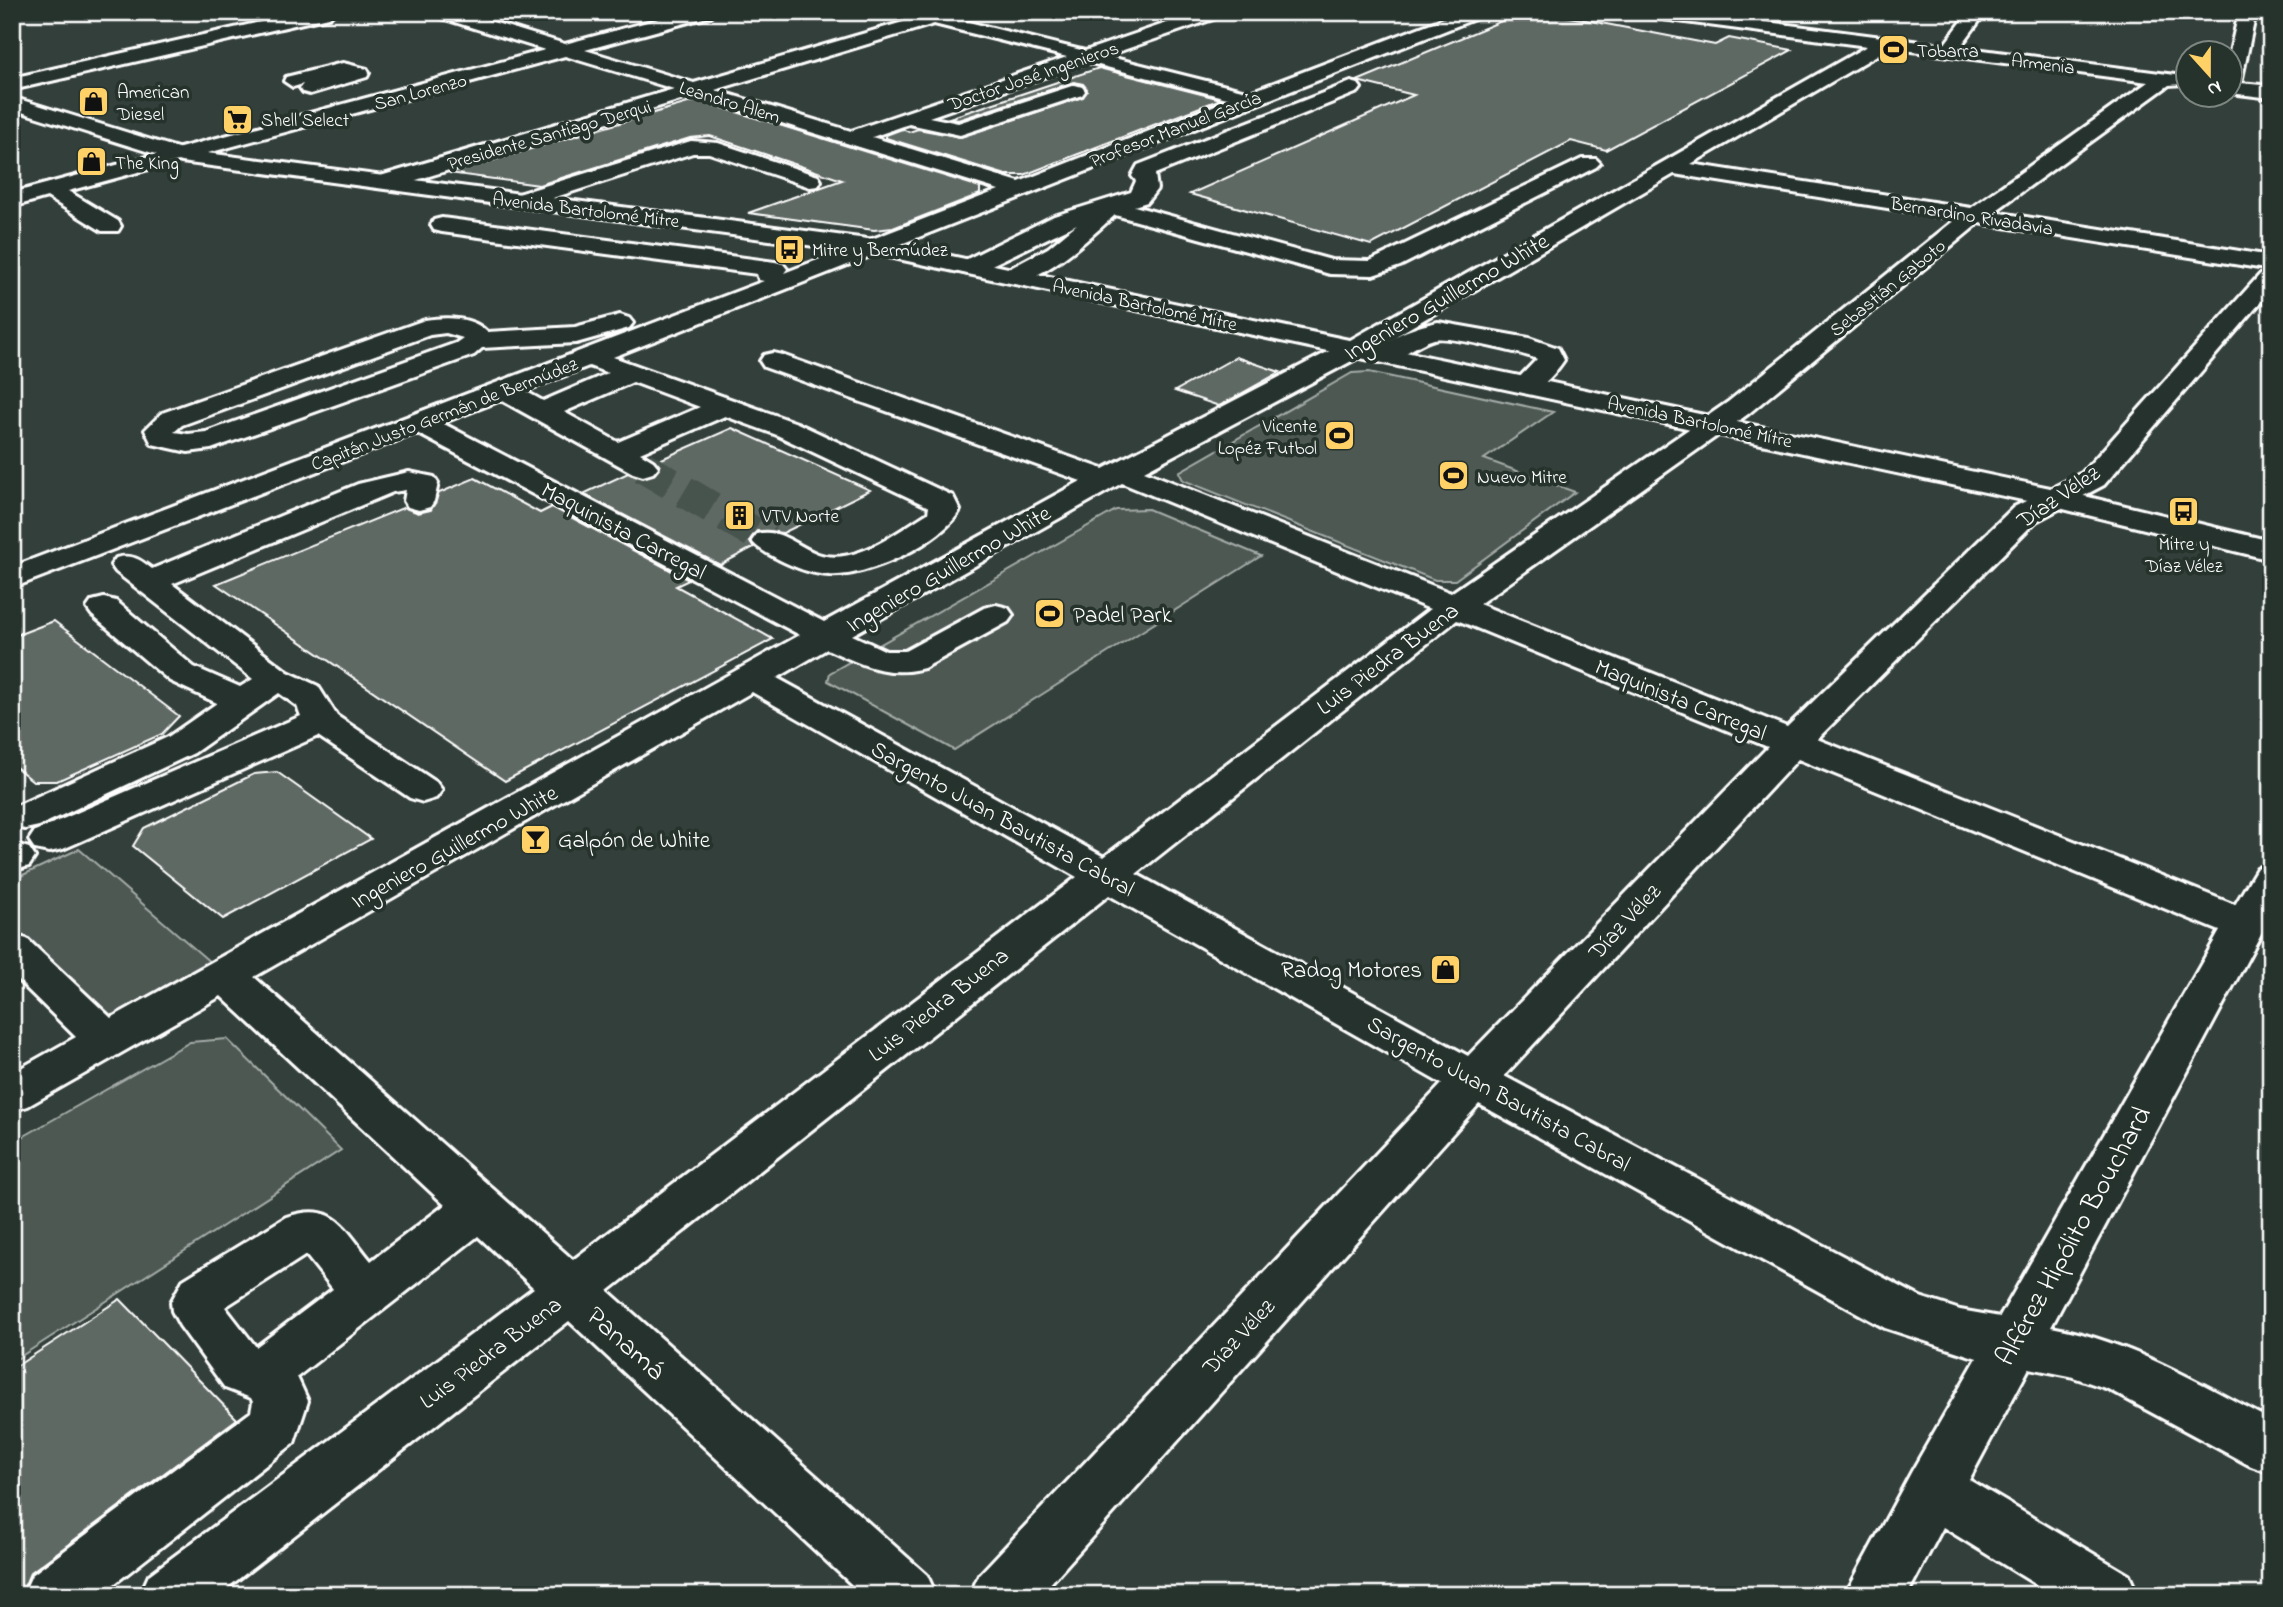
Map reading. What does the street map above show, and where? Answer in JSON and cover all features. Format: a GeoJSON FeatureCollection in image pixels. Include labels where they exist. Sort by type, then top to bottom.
{"type":"FeatureCollection","features":[{"type":"Feature","properties":{"kind":"street"},"geometry":{"type":"LineString","coordinates":[[12,84],[329,12]]}},
{"type":"Feature","properties":{"kind":"street","name":"Leandro Alem"},"geometry":{"type":"LineString","coordinates":[[441,12],[1019,189]]}},
{"type":"Feature","properties":{"kind":"street","name":"San Lorenzo"},"geometry":{"type":"LineString","coordinates":[[12,200],[705,12]]}},
{"type":"Feature","properties":{"kind":"street"},"geometry":{"type":"LineString","coordinates":[[908,12],[1251,98]]}},
{"type":"Feature","properties":{"kind":"street","name":"Presidente Santiago Derqui"},"geometry":{"type":"LineString","coordinates":[[385,182],[954,12]]}},
{"type":"Feature","properties":{"kind":"street","name":"Doctor José Ingenieros"},"geometry":{"type":"LineString","coordinates":[[850,138],[1216,12]]}},
{"type":"Feature","properties":{"kind":"street","name":"Profesor Manuel García"},"geometry":{"type":"LineString","coordinates":[[875,247],[1476,12]]}},
{"type":"Feature","properties":{"kind":"street","name":"Armenia"},"geometry":{"type":"LineString","coordinates":[[1647,12],[1744,18],[1885,43],[2174,80]]}},
{"type":"Feature","properties":{"kind":"street"},"geometry":{"type":"LineString","coordinates":[[1948,51],[1978,12]]}},
{"type":"Feature","properties":{"kind":"street"},"geometry":{"type":"LineString","coordinates":[[2242,38],[2248,12]]}},
{"type":"Feature","properties":{"kind":"street","name":"Ingeniero Guillermo White"},"geometry":{"type":"LineString","coordinates":[[12,1094],[1113,476],[1354,349],[1885,43]]}},
{"type":"Feature","properties":{"kind":"street","name":"Sebastián Gaboto"},"geometry":{"type":"LineString","coordinates":[[1714,424],[1738,408],[1974,216],[2165,79]]}},
{"type":"Feature","properties":{"kind":"street"},"geometry":{"type":"LineString","coordinates":[[293,81],[357,108]]}},
{"type":"Feature","properties":{"kind":"street"},"geometry":{"type":"LineString","coordinates":[[969,267],[1062,221],[1139,197],[1146,189],[1147,181],[1143,176],[1146,170],[1351,88]]}},
{"type":"Feature","properties":{"kind":"street"},"geometry":{"type":"LineString","coordinates":[[2244,89],[2271,92]]}},
{"type":"Feature","properties":{"kind":"street"},"geometry":{"type":"LineString","coordinates":[[909,118],[951,130],[960,129],[1075,91]]}},
{"type":"Feature","properties":{"kind":"street","name":"Avenida Bartolomé Mitre"},"geometry":{"type":"LineString","coordinates":[[12,103],[181,156],[875,247],[2054,498],[2271,551]]}},
{"type":"Feature","properties":{"kind":"street"},"geometry":{"type":"LineString","coordinates":[[205,127],[243,139]]}},
{"type":"Feature","properties":{"kind":"street"},"geometry":{"type":"LineString","coordinates":[[140,144],[181,133]]}},
{"type":"Feature","properties":{"kind":"street"},"geometry":{"type":"LineString","coordinates":[[523,201],[691,147],[711,146],[810,181]]}},
{"type":"Feature","properties":{"kind":"street"},"geometry":{"type":"LineString","coordinates":[[1111,207],[1330,267],[1373,268],[1589,163]]}},
{"type":"Feature","properties":{"kind":"street","name":"Bernardino Rivadavia"},"geometry":{"type":"LineString","coordinates":[[1673,167],[2271,264]]}},
{"type":"Feature","properties":{"kind":"street"},"geometry":{"type":"LineString","coordinates":[[50,190],[110,226]]}},
{"type":"Feature","properties":{"kind":"street"},"geometry":{"type":"LineString","coordinates":[[1014,276],[1056,253],[1111,207]]}},
{"type":"Feature","properties":{"kind":"street"},"geometry":{"type":"LineString","coordinates":[[442,225],[775,269],[768,275]]}},
{"type":"Feature","properties":{"kind":"street","name":"Capitán Justo Germán de Bermúdez"},"geometry":{"type":"LineString","coordinates":[[12,578],[875,247]]}},
{"type":"Feature","properties":{"kind":"street"},"geometry":{"type":"LineString","coordinates":[[475,341],[476,335],[468,328],[441,325],[425,328],[172,419],[159,430],[162,438],[188,443],[211,440],[465,349],[475,341],[550,338],[601,330],[743,278],[768,275],[796,278]]}},
{"type":"Feature","properties":{"kind":"street","name":"Díaz Vélez"},"geometry":{"type":"LineString","coordinates":[[1000,1595],[1473,1080],[1791,744],[2025,514],[2093,479],[2271,275]]}},
{"type":"Feature","properties":{"kind":"street"},"geometry":{"type":"LineString","coordinates":[[1384,355],[1419,336],[1438,330],[1529,346],[1543,351],[1551,360],[1527,384]]}},
{"type":"Feature","properties":{"kind":"street"},"geometry":{"type":"LineString","coordinates":[[589,357],[787,429],[942,502],[946,509],[940,519],[870,558],[850,564],[813,563],[768,541]]}},
{"type":"Feature","properties":{"kind":"street","name":"Maquinista Carregal"},"geometry":{"type":"LineString","coordinates":[[773,361],[1113,476],[1452,608],[2242,924]]}},
{"type":"Feature","properties":{"kind":"street"},"geometry":{"type":"LineString","coordinates":[[543,411],[634,372]]}},
{"type":"Feature","properties":{"kind":"street"},"geometry":{"type":"LineString","coordinates":[[503,390],[643,467]]}},
{"type":"Feature","properties":{"kind":"street"},"geometry":{"type":"LineString","coordinates":[[618,452],[725,406]]}},
{"type":"Feature","properties":{"kind":"street","name":"Maquinista Carregal"},"geometry":{"type":"LineString","coordinates":[[420,423],[828,637],[881,661],[912,661],[996,615]]}},
{"type":"Feature","properties":{"kind":"street","name":"Luis Piedra Buena"},"geometry":{"type":"LineString","coordinates":[[170,1595],[571,1290],[1452,608],[1714,424]]}},
{"type":"Feature","properties":{"kind":"street"},"geometry":{"type":"LineString","coordinates":[[419,501],[423,483],[398,482],[138,573],[276,679],[308,694],[318,706],[321,721],[423,790]]}},
{"type":"Feature","properties":{"kind":"street"},"geometry":{"type":"LineString","coordinates":[[104,608],[182,674],[243,702]]}},
{"type":"Feature","properties":{"kind":"street","name":"Sargento Juan Bautista Cabral"},"geometry":{"type":"LineString","coordinates":[[752,678],[1473,1080],[1903,1313],[1960,1332],[2070,1353],[2126,1371],[2271,1448]]}},
{"type":"Feature","properties":{"kind":"street"},"geometry":{"type":"LineString","coordinates":[[276,679],[181,745],[37,828],[253,749],[321,721]]}},
{"type":"Feature","properties":{"kind":"street"},"geometry":{"type":"LineString","coordinates":[[210,725],[214,733],[223,740],[253,749]]}},
{"type":"Feature","properties":{"kind":"street","name":"Alférez Hipólito Bouchard"},"geometry":{"type":"LineString","coordinates":[[1875,1595],[2242,924],[2271,877]]}},
{"type":"Feature","properties":{"kind":"street"},"geometry":{"type":"LineString","coordinates":[[12,950],[107,1041]]}},
{"type":"Feature","properties":{"kind":"street","name":"Panamá"},"geometry":{"type":"LineString","coordinates":[[225,975],[906,1595]]}},
{"type":"Feature","properties":{"kind":"street"},"geometry":{"type":"LineString","coordinates":[[366,1292],[315,1230],[292,1236],[201,1295],[197,1302],[198,1311],[244,1372],[252,1375],[265,1371],[479,1207]]}},
{"type":"Feature","properties":{"kind":"street"},"geometry":{"type":"LineString","coordinates":[[53,1595],[274,1426],[281,1401],[265,1371]]}},
{"type":"Feature","properties":{"kind":"street"},"geometry":{"type":"LineString","coordinates":[[1932,1489],[2108,1595]]}},
{"type":"Feature","properties":{"kind":"shaded area"},"geometry":{"type":"Polygon","coordinates":[[[1369,372],[1553,412],[1484,459],[1575,492],[1455,580],[1435,580],[1183,480],[1179,472],[1352,373],[1369,372]]]}},
{"type":"Feature","properties":{"kind":"shaded area","name":"Padel Park"},"geometry":{"type":"Polygon","coordinates":[[[1148,509],[1261,556],[954,750],[828,681],[830,673],[1116,510],[1148,509]]]}},
{"type":"Feature","properties":{"kind":"shaded area"},"geometry":{"type":"Polygon","coordinates":[[[79,849],[225,975],[107,1041],[12,949],[12,880],[79,849]]]}},
{"type":"Feature","properties":{"kind":"shaded area"},"geometry":{"type":"Polygon","coordinates":[[[227,1039],[341,1150],[12,1362],[12,1143],[190,1042],[227,1039]]]}},
{"type":"Feature","properties":{"kind":"building"},"geometry":{"type":"Polygon","coordinates":[[[1523,12],[1544,12],[1715,45],[1729,38],[1792,50],[1606,150],[1571,141],[1371,245],[1190,194],[1414,95],[1357,81],[1523,12]]]}},
{"type":"Feature","properties":{"kind":"building"},"geometry":{"type":"Polygon","coordinates":[[[1099,68],[1221,99],[1024,175],[1006,175],[886,138],[886,135],[902,129],[909,132],[918,129],[961,137],[1083,97],[1087,89],[1083,84],[1074,82],[958,120],[949,118],[1099,68]]]}},
{"type":"Feature","properties":{"kind":"building"},"geometry":{"type":"Polygon","coordinates":[[[698,100],[980,187],[980,194],[893,228],[874,230],[748,213],[842,180],[710,136],[690,138],[539,185],[449,173],[698,100]]]}},
{"type":"Feature","properties":{"kind":"building"},"geometry":{"type":"Polygon","coordinates":[[[1236,357],[1280,372],[1219,406],[1175,391],[1236,357]]]}},
{"type":"Feature","properties":{"kind":"building","name":"VTV Norte"},"geometry":{"type":"Polygon","coordinates":[[[732,428],[870,490],[783,533],[757,531],[749,541],[754,547],[720,565],[583,494],[628,473],[642,479],[654,476],[661,467],[657,461],[732,428]]]}},
{"type":"Feature","properties":{"kind":"building"},"geometry":{"type":"Polygon","coordinates":[[[475,478],[540,513],[552,507],[689,580],[676,586],[773,639],[505,781],[216,584],[405,507],[418,513],[431,510],[439,493],[475,478]]]}},
{"type":"Feature","properties":{"kind":"building"},"geometry":{"type":"Polygon","coordinates":[[[54,621],[179,716],[162,734],[57,781],[33,781],[12,764],[12,637],[54,621]]]}},
{"type":"Feature","properties":{"kind":"building"},"geometry":{"type":"Polygon","coordinates":[[[277,772],[371,839],[223,919],[133,846],[144,828],[254,774],[277,772]]]}},
{"type":"Feature","properties":{"kind":"building"},"geometry":{"type":"Polygon","coordinates":[[[120,1299],[237,1419],[30,1573],[21,1595],[12,1595],[12,1369],[120,1299]]]}},
{"type":"Feature","properties":{"kind":"tunnel"},"geometry":{"type":"LineString","coordinates":[[643,467],[768,541]]}},
{"type":"Feature","properties":{"kind":"place","name":"Tobarra"},"geometry":{"type":"Point","coordinates":[1894,50]}},
{"type":"Feature","properties":{"kind":"place","name":"American Diesel"},"geometry":{"type":"Point","coordinates":[94,102]}},
{"type":"Feature","properties":{"kind":"place","name":"Shell Select"},"geometry":{"type":"Point","coordinates":[238,119]}},
{"type":"Feature","properties":{"kind":"place","name":"The King"},"geometry":{"type":"Point","coordinates":[92,162]}},
{"type":"Feature","properties":{"kind":"place","name":"Mitre y Bermúdez"},"geometry":{"type":"Point","coordinates":[789,249]}},
{"type":"Feature","properties":{"kind":"place","name":"Vicente Lopéz Futbol"},"geometry":{"type":"Point","coordinates":[1340,436]}},
{"type":"Feature","properties":{"kind":"place","name":"Nuevo Mitre"},"geometry":{"type":"Point","coordinates":[1454,476]}},
{"type":"Feature","properties":{"kind":"place","name":"Mitre y Díaz Vélez"},"geometry":{"type":"Point","coordinates":[2184,512]}},
{"type":"Feature","properties":{"kind":"place","name":"VTV Norte"},"geometry":{"type":"Point","coordinates":[739,515]}},
{"type":"Feature","properties":{"kind":"place","name":"Padel Park"},"geometry":{"type":"Point","coordinates":[1050,614]}},
{"type":"Feature","properties":{"kind":"place","name":"Galpón de White"},"geometry":{"type":"Point","coordinates":[535,839]}},
{"type":"Feature","properties":{"kind":"place","name":"Radog Motores"},"geometry":{"type":"Point","coordinates":[1445,969]}}]}
